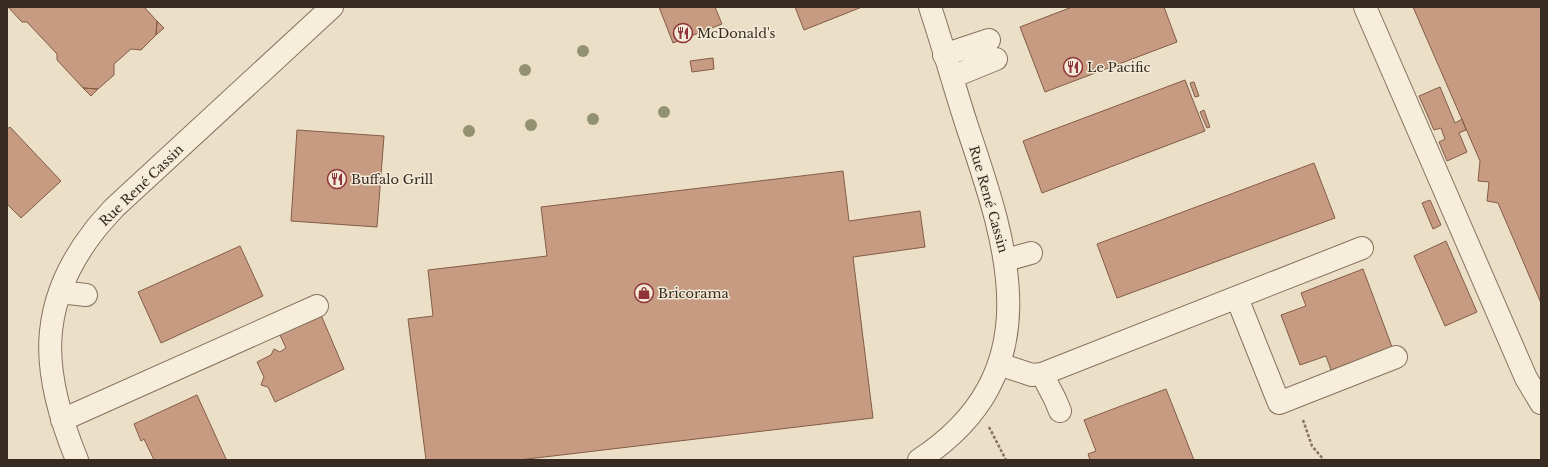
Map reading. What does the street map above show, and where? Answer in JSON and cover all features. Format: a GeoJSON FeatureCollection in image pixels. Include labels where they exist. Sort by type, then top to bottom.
{"type":"FeatureCollection","features":[{"type":"Feature","properties":{"kind":"street","name":"Rue René Cassin"},"geometry":{"type":"LineString","coordinates":[[77,460],[55,396],[50,363],[50,339],[56,303],[77,256],[94,230],[114,208],[332,7]]}},
{"type":"Feature","properties":{"kind":"street","name":"Rue René Cassin"},"geometry":{"type":"LineString","coordinates":[[919,460],[954,434],[978,406],[991,382],[1002,356],[1007,329],[1010,296],[1006,260],[997,222],[930,7]]}},
{"type":"Feature","properties":{"kind":"street"},"geometry":{"type":"LineString","coordinates":[[1365,7],[1526,378],[1541,403]]}},
{"type":"Feature","properties":{"kind":"street"},"geometry":{"type":"LineString","coordinates":[[944,55],[992,50],[952,77]]}},
{"type":"Feature","properties":{"kind":"street"},"geometry":{"type":"LineString","coordinates":[[999,364],[1032,375],[1042,374],[1362,248]]}},
{"type":"Feature","properties":{"kind":"street"},"geometry":{"type":"LineString","coordinates":[[1006,260],[1031,253]]}},
{"type":"Feature","properties":{"kind":"street"},"geometry":{"type":"LineString","coordinates":[[60,292],[86,295]]}},
{"type":"Feature","properties":{"kind":"street"},"geometry":{"type":"LineString","coordinates":[[1237,298],[1280,403],[1396,357]]}},
{"type":"Feature","properties":{"kind":"street"},"geometry":{"type":"LineString","coordinates":[[62,420],[317,306]]}},
{"type":"Feature","properties":{"kind":"street"},"geometry":{"type":"LineString","coordinates":[[1042,374],[1060,411]]}},
{"type":"Feature","properties":{"kind":"path"},"geometry":{"type":"LineString","coordinates":[[1294,397],[1312,446],[1324,460]]}},
{"type":"Feature","properties":{"kind":"path"},"geometry":{"type":"LineString","coordinates":[[978,406],[1006,460]]}},
{"type":"Feature","properties":{"kind":"building"},"geometry":{"type":"Polygon","coordinates":[[[8,7],[144,7],[157,21],[156,35],[141,50],[131,49],[114,64],[114,75],[98,89],[83,88],[57,60],[57,54],[27,22],[22,22],[8,7]]]}},
{"type":"Feature","properties":{"kind":"building","name":"McDonald's"},"geometry":{"type":"Polygon","coordinates":[[[659,7],[715,7],[722,24],[673,43],[659,7]]]}},
{"type":"Feature","properties":{"kind":"building"},"geometry":{"type":"Polygon","coordinates":[[[795,7],[862,7],[804,30],[795,7]]]}},
{"type":"Feature","properties":{"kind":"building","name":"Le Pacific"},"geometry":{"type":"Polygon","coordinates":[[[1072,7],[1164,7],[1177,42],[1045,92],[1020,27],[1072,7]]]}},
{"type":"Feature","properties":{"kind":"building"},"geometry":{"type":"Polygon","coordinates":[[[1413,7],[1541,7],[1541,303],[1498,203],[1487,201],[1489,182],[1478,181],[1480,161],[1413,7]]]}},
{"type":"Feature","properties":{"kind":"building"},"geometry":{"type":"Polygon","coordinates":[[[157,21],[164,28],[156,35],[157,21]]]}},
{"type":"Feature","properties":{"kind":"building"},"geometry":{"type":"Polygon","coordinates":[[[713,58],[714,69],[692,72],[690,61],[713,58]]]}},
{"type":"Feature","properties":{"kind":"building"},"geometry":{"type":"Polygon","coordinates":[[[1185,80],[1205,131],[1042,193],[1023,141],[1185,80]]]}},
{"type":"Feature","properties":{"kind":"building"},"geometry":{"type":"Polygon","coordinates":[[[1194,82],[1199,96],[1195,97],[1190,83],[1194,82]]]}},
{"type":"Feature","properties":{"kind":"building"},"geometry":{"type":"Polygon","coordinates":[[[1440,87],[1455,123],[1462,119],[1466,130],[1459,133],[1467,152],[1447,161],[1439,142],[1445,139],[1441,128],[1434,130],[1419,96],[1440,87]]]}},
{"type":"Feature","properties":{"kind":"building"},"geometry":{"type":"Polygon","coordinates":[[[83,88],[98,89],[91,96],[83,88]]]}},
{"type":"Feature","properties":{"kind":"building"},"geometry":{"type":"Polygon","coordinates":[[[1204,110],[1210,127],[1207,128],[1200,112],[1204,110]]]}},
{"type":"Feature","properties":{"kind":"building"},"geometry":{"type":"Polygon","coordinates":[[[10,127],[61,181],[21,218],[7,204],[7,129],[10,127]]]}},
{"type":"Feature","properties":{"kind":"building","name":"Buffalo Grill"},"geometry":{"type":"Polygon","coordinates":[[[297,130],[384,136],[377,227],[291,221],[297,130]]]}},
{"type":"Feature","properties":{"kind":"building"},"geometry":{"type":"Polygon","coordinates":[[[1314,163],[1335,218],[1117,298],[1097,244],[1314,163]]]}},
{"type":"Feature","properties":{"kind":"building","name":"Bricorama"},"geometry":{"type":"Polygon","coordinates":[[[843,171],[849,221],[920,211],[925,247],[853,257],[873,418],[519,460],[426,460],[408,319],[433,316],[428,270],[547,256],[541,207],[843,171]]]}},
{"type":"Feature","properties":{"kind":"building"},"geometry":{"type":"Polygon","coordinates":[[[1430,200],[1441,225],[1433,229],[1422,203],[1430,200]]]}},
{"type":"Feature","properties":{"kind":"building"},"geometry":{"type":"Polygon","coordinates":[[[1446,241],[1477,312],[1445,326],[1414,256],[1446,241]]]}},
{"type":"Feature","properties":{"kind":"building"},"geometry":{"type":"Polygon","coordinates":[[[240,246],[263,296],[161,343],[138,292],[240,246]]]}},
{"type":"Feature","properties":{"kind":"building"},"geometry":{"type":"Polygon","coordinates":[[[1363,269],[1392,347],[1331,370],[1326,356],[1300,365],[1281,315],[1306,306],[1301,293],[1363,269]]]}},
{"type":"Feature","properties":{"kind":"building"},"geometry":{"type":"Polygon","coordinates":[[[321,315],[344,369],[275,402],[268,387],[261,385],[264,377],[257,362],[271,355],[274,349],[280,352],[286,348],[279,333],[321,315]]]}},
{"type":"Feature","properties":{"kind":"building"},"geometry":{"type":"Polygon","coordinates":[[[1166,389],[1194,460],[1090,460],[1088,454],[1096,451],[1084,420],[1166,389]]]}},
{"type":"Feature","properties":{"kind":"building"},"geometry":{"type":"Polygon","coordinates":[[[197,395],[226,459],[154,460],[144,439],[141,441],[134,424],[197,395]]]}},
{"type":"Feature","properties":{"kind":"place","name":"McDonald's"},"geometry":{"type":"Point","coordinates":[683,33]}},
{"type":"Feature","properties":{"kind":"place","name":"Le Pacific"},"geometry":{"type":"Point","coordinates":[1073,67]}},
{"type":"Feature","properties":{"kind":"place","name":"Buffalo Grill"},"geometry":{"type":"Point","coordinates":[337,179]}},
{"type":"Feature","properties":{"kind":"place","name":"Bricorama"},"geometry":{"type":"Point","coordinates":[644,293]}}]}
